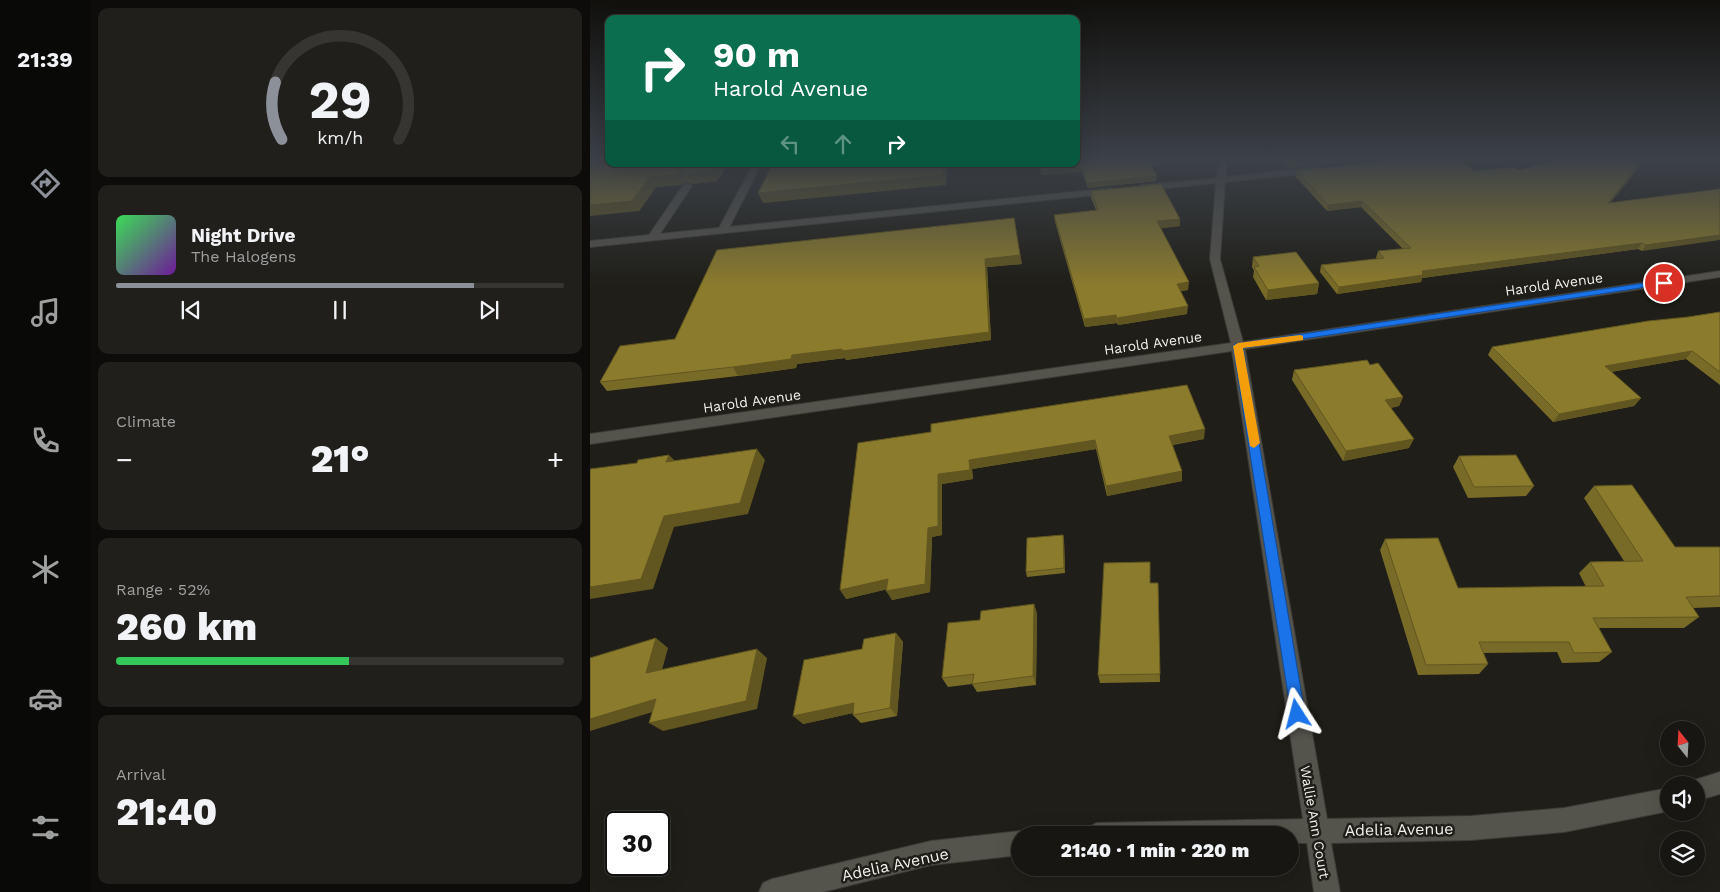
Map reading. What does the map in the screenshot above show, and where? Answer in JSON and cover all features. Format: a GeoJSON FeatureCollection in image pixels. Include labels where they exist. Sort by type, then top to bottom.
{"type":"FeatureCollection","features":[{"type":"Feature","properties":{"kind":"street"},"geometry":{"type":"LineString","coordinates":[[652,238],[676,203]]}},
{"type":"Feature","properties":{"kind":"street"},"geometry":{"type":"LineString","coordinates":[[723,230],[738,203]]}},
{"type":"Feature","properties":{"kind":"street"},"geometry":{"type":"LineString","coordinates":[[590,244],[994,203]]}},
{"type":"Feature","properties":{"kind":"street","name":"Wallie Ann Court"},"geometry":{"type":"LineString","coordinates":[[1218,203],[1215,259],[1238,346],[1327,892]]}},
{"type":"Feature","properties":{"kind":"street","name":"Harold Avenue"},"geometry":{"type":"LineString","coordinates":[[590,439],[1238,346],[1720,274]]}},
{"type":"Feature","properties":{"kind":"street"},"geometry":{"type":"LineString","coordinates":[[1705,787],[1720,783]]}},
{"type":"Feature","properties":{"kind":"street","name":"Adelia Avenue"},"geometry":{"type":"LineString","coordinates":[[1299,831],[1471,828],[1564,820],[1660,801]]}},
{"type":"Feature","properties":{"kind":"street","name":"Adelia Avenue"},"geometry":{"type":"LineString","coordinates":[[772,892],[931,853],[1011,844]]}},
{"type":"Feature","properties":{"kind":"building"},"geometry":{"type":"Polygon","coordinates":[[[590,203],[615,203],[590,205],[590,203]]]}},
{"type":"Feature","properties":{"kind":"building"},"geometry":{"type":"Polygon","coordinates":[[[1095,203],[1171,203],[1180,219],[1157,221],[1189,282],[1177,284],[1188,306],[1117,318],[1116,315],[1084,319],[1054,215],[1098,210],[1095,203]]]}},
{"type":"Feature","properties":{"kind":"building"},"geometry":{"type":"Polygon","coordinates":[[[1326,203],[1348,203],[1328,205],[1326,203]]]}},
{"type":"Feature","properties":{"kind":"building"},"geometry":{"type":"Polygon","coordinates":[[[1364,203],[1720,203],[1720,235],[1422,271],[1423,275],[1339,287],[1321,265],[1384,258],[1378,251],[1411,248],[1364,203]]]}},
{"type":"Feature","properties":{"kind":"building"},"geometry":{"type":"Polygon","coordinates":[[[1014,218],[1020,255],[985,259],[989,332],[842,351],[842,349],[792,355],[791,359],[600,382],[620,346],[675,339],[717,250],[1014,218]]]}},
{"type":"Feature","properties":{"kind":"building"},"geometry":{"type":"Polygon","coordinates":[[[1296,252],[1319,283],[1268,290],[1254,267],[1259,266],[1253,257],[1296,252]]]}},
{"type":"Feature","properties":{"kind":"building"},"geometry":{"type":"Polygon","coordinates":[[[1720,312],[1720,372],[1692,351],[1605,366],[1641,398],[1559,414],[1492,347],[1648,321],[1720,312]]]}},
{"type":"Feature","properties":{"kind":"building"},"geometry":{"type":"Polygon","coordinates":[[[1367,360],[1370,365],[1378,363],[1403,397],[1385,400],[1414,439],[1346,451],[1294,370],[1367,360]]]}},
{"type":"Feature","properties":{"kind":"building"},"geometry":{"type":"Polygon","coordinates":[[[1187,385],[1205,429],[1169,436],[1182,471],[1106,486],[1095,440],[969,460],[970,470],[938,474],[938,526],[928,528],[925,584],[886,591],[888,579],[840,590],[858,443],[931,432],[931,424],[1187,385]]]}},
{"type":"Feature","properties":{"kind":"building"},"geometry":{"type":"Polygon","coordinates":[[[757,449],[740,503],[664,516],[641,579],[590,587],[590,469],[637,463],[638,460],[669,455],[666,462],[757,449]]]}},
{"type":"Feature","properties":{"kind":"building"},"geometry":{"type":"Polygon","coordinates":[[[1516,455],[1534,486],[1474,487],[1459,456],[1516,455]]]}},
{"type":"Feature","properties":{"kind":"building"},"geometry":{"type":"Polygon","coordinates":[[[1632,485],[1675,547],[1720,547],[1720,596],[1686,597],[1699,617],[1593,618],[1612,652],[1574,653],[1569,642],[1479,642],[1488,664],[1426,665],[1385,539],[1438,538],[1458,588],[1604,586],[1590,562],[1643,561],[1594,486],[1632,485]]]}},
{"type":"Feature","properties":{"kind":"building"},"geometry":{"type":"Polygon","coordinates":[[[1063,535],[1064,568],[1026,572],[1027,538],[1063,535]]]}},
{"type":"Feature","properties":{"kind":"building"},"geometry":{"type":"Polygon","coordinates":[[[1150,562],[1150,583],[1158,583],[1160,674],[1098,675],[1104,563],[1150,562]]]}},
{"type":"Feature","properties":{"kind":"building"},"geometry":{"type":"Polygon","coordinates":[[[1034,604],[1033,676],[972,684],[974,674],[942,678],[948,623],[980,620],[981,611],[1034,604]]]}},
{"type":"Feature","properties":{"kind":"building"},"geometry":{"type":"Polygon","coordinates":[[[896,633],[890,708],[853,715],[854,703],[793,716],[804,660],[862,649],[864,639],[896,633]]]}},
{"type":"Feature","properties":{"kind":"building"},"geometry":{"type":"Polygon","coordinates":[[[656,638],[646,673],[757,649],[746,701],[649,723],[656,699],[590,719],[590,658],[656,638]]]}},
{"type":"Feature","properties":{"kind":"slow traffic"},"geometry":{"type":"LineString","coordinates":[[1254,443],[1238,346],[1300,338]]}},
{"type":"Feature","properties":{"kind":"route"},"geometry":{"type":"LineString","coordinates":[[1297,714],[1238,346],[1664,283]]}}]}
